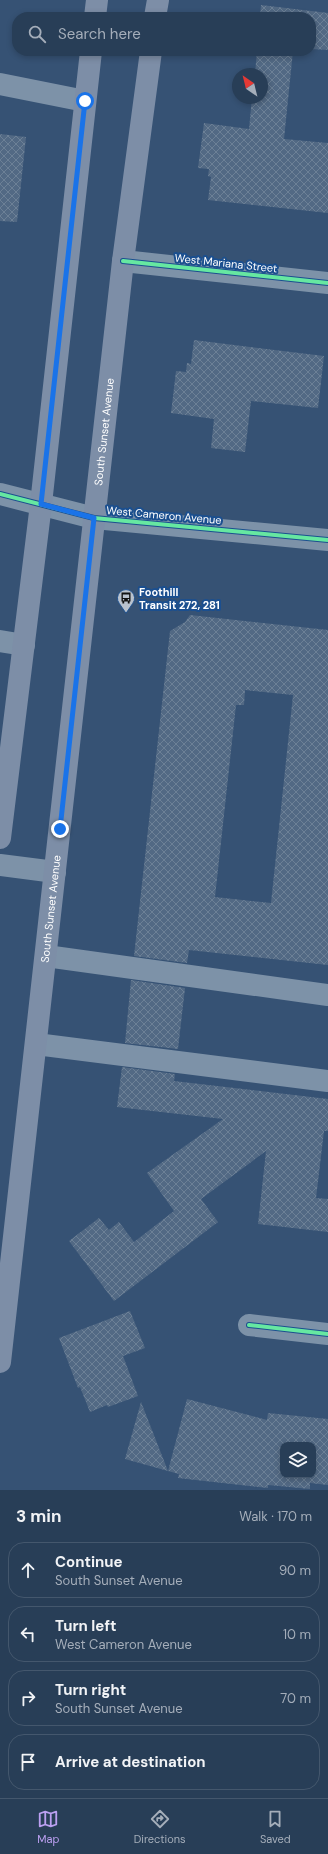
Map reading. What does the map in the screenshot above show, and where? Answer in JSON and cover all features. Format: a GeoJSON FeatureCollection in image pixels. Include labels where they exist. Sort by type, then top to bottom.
{"type":"FeatureCollection","features":[{"type":"Feature","properties":{"kind":"main road"},"geometry":{"type":"LineString","coordinates":[[96,12],[97,0]]}},
{"type":"Feature","properties":{"kind":"main road"},"geometry":{"type":"LineString","coordinates":[[157,12],[158,0]]}},
{"type":"Feature","properties":{"kind":"main road"},"geometry":{"type":"LineString","coordinates":[[0,838],[41,504],[90,56]]}},
{"type":"Feature","properties":{"kind":"main road","name":"South Sunset Avenue"},"geometry":{"type":"LineString","coordinates":[[0,1362],[56,872],[123,261],[150,56]]}},
{"type":"Feature","properties":{"kind":"street"},"geometry":{"type":"LineString","coordinates":[[0,84],[85,101]]}},
{"type":"Feature","properties":{"kind":"street","name":"West Mariana Street"},"geometry":{"type":"LineString","coordinates":[[123,261],[328,283]]}},
{"type":"Feature","properties":{"kind":"street","name":"West Cameron Avenue"},"geometry":{"type":"LineString","coordinates":[[0,494],[94,518],[328,540]]}},
{"type":"Feature","properties":{"kind":"street"},"geometry":{"type":"LineString","coordinates":[[0,641],[24,644]]}},
{"type":"Feature","properties":{"kind":"street"},"geometry":{"type":"LineString","coordinates":[[0,865],[56,872]]}},
{"type":"Feature","properties":{"kind":"street"},"geometry":{"type":"LineString","coordinates":[[46,956],[328,995]]}},
{"type":"Feature","properties":{"kind":"street"},"geometry":{"type":"LineString","coordinates":[[36,1044],[328,1081]]}},
{"type":"Feature","properties":{"kind":"street"},"geometry":{"type":"LineString","coordinates":[[249,1325],[328,1334]]}},
{"type":"Feature","properties":{"kind":"building"},"geometry":{"type":"Polygon","coordinates":[[[261,5],[328,13],[328,50],[316,49],[316,12],[260,12],[261,5]]]}},
{"type":"Feature","properties":{"kind":"building"},"geometry":{"type":"Polygon","coordinates":[[[257,56],[292,56],[284,139],[328,143],[328,213],[208,200],[211,177],[208,176],[209,169],[198,168],[204,123],[249,129],[251,104],[268,104],[268,68],[256,68],[257,56]]]}},
{"type":"Feature","properties":{"kind":"building"},"geometry":{"type":"Polygon","coordinates":[[[0,134],[26,137],[17,222],[0,221],[0,134]]]}},
{"type":"Feature","properties":{"kind":"building"},"geometry":{"type":"Polygon","coordinates":[[[194,340],[324,356],[318,408],[251,401],[245,452],[211,448],[214,419],[171,413],[176,371],[186,372],[187,363],[191,364],[194,340]]]}},
{"type":"Feature","properties":{"kind":"building"},"geometry":{"type":"Polygon","coordinates":[[[190,615],[328,630],[328,965],[189,950],[187,963],[134,956],[170,631],[185,622],[190,615]],[[245,690],[244,705],[236,705],[215,897],[271,903],[293,695],[245,690]]]}},
{"type":"Feature","properties":{"kind":"building"},"geometry":{"type":"Polygon","coordinates":[[[131,980],[185,988],[178,1049],[125,1043],[131,980]]]}},
{"type":"Feature","properties":{"kind":"building"},"geometry":{"type":"Polygon","coordinates":[[[122,1067],[175,1074],[174,1081],[328,1099],[328,1131],[324,1131],[316,1198],[328,1199],[328,1232],[258,1224],[266,1151],[201,1199],[218,1222],[114,1301],[69,1241],[99,1218],[109,1230],[119,1222],[134,1242],[174,1211],[147,1173],[223,1119],[117,1107],[122,1067]]]}},
{"type":"Feature","properties":{"kind":"building"},"geometry":{"type":"Polygon","coordinates":[[[130,1311],[145,1348],[123,1356],[138,1396],[108,1407],[107,1405],[90,1412],[80,1387],[78,1388],[59,1338],[130,1311]]]}},
{"type":"Feature","properties":{"kind":"building"},"geometry":{"type":"Polygon","coordinates":[[[187,1399],[267,1420],[268,1413],[328,1419],[328,1485],[310,1483],[310,1489],[268,1485],[268,1488],[178,1478],[179,1474],[168,1471],[187,1399]]]}},
{"type":"Feature","properties":{"kind":"building"},"geometry":{"type":"Polygon","coordinates":[[[141,1402],[168,1471],[125,1459],[141,1402]]]}},
{"type":"Feature","properties":{"kind":"cycle path"},"geometry":{"type":"LineString","coordinates":[[123,261],[328,283]]}},
{"type":"Feature","properties":{"kind":"cycle path"},"geometry":{"type":"LineString","coordinates":[[0,494],[94,518],[328,540]]}},
{"type":"Feature","properties":{"kind":"cycle path"},"geometry":{"type":"LineString","coordinates":[[249,1325],[328,1334]]}},
{"type":"Feature","properties":{"kind":"place","name":"Foothill Transit 272, 281"},"geometry":{"type":"Point","coordinates":[126,613]}},
{"type":"Feature","properties":{"kind":"route"},"geometry":{"type":"LineString","coordinates":[[60,829],[94,518],[41,504],[85,101]]}}]}
